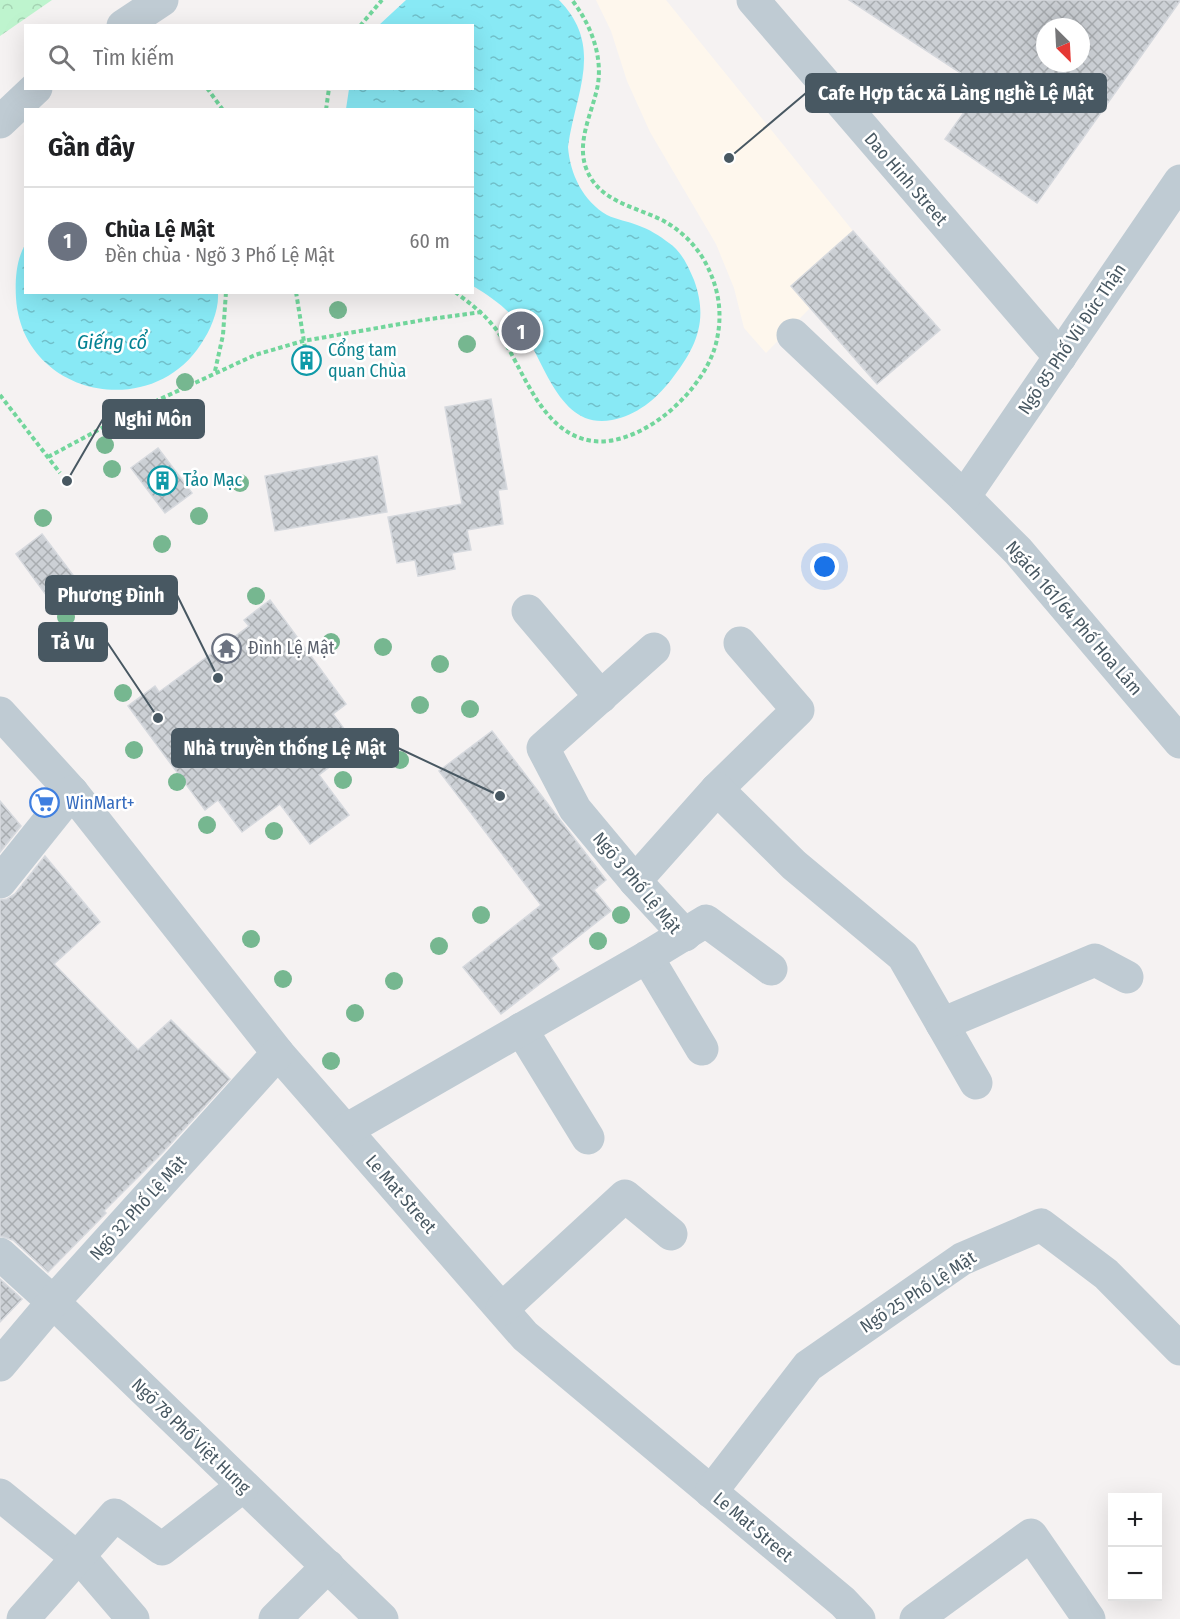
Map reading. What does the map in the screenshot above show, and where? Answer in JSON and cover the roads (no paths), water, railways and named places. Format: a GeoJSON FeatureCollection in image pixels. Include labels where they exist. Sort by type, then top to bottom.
{"type":"FeatureCollection","features":[{"type":"Feature","properties":{"kind":"street"},"geometry":{"type":"LineString","coordinates":[[126,24],[162,0]]}},
{"type":"Feature","properties":{"kind":"street","name":"Dao Hinh Street"},"geometry":{"type":"LineString","coordinates":[[763,5],[1060,357]]}},
{"type":"Feature","properties":{"kind":"street"},"geometry":{"type":"LineString","coordinates":[[0,122],[34,90]]}},
{"type":"Feature","properties":{"kind":"street","name":"Ngõ 85 Phố Vũ Đức Thận"},"geometry":{"type":"LineString","coordinates":[[964,497],[1180,181]]}},
{"type":"Feature","properties":{"kind":"street","name":"Ngách 161/64 Phố Hoa Lâm"},"geometry":{"type":"LineString","coordinates":[[794,336],[1018,551],[1180,742]]}},
{"type":"Feature","properties":{"kind":"street"},"geometry":{"type":"LineString","coordinates":[[528,611],[601,697]]}},
{"type":"Feature","properties":{"kind":"street"},"geometry":{"type":"LineString","coordinates":[[635,881],[717,789],[798,710],[740,643]]}},
{"type":"Feature","properties":{"kind":"street","name":"Ngõ 3 Phố Lệ Mật"},"geometry":{"type":"LineString","coordinates":[[346,1130],[685,935],[635,881],[575,809],[543,748],[654,649]]}},
{"type":"Feature","properties":{"kind":"street","name":"Le Mat Street"},"geometry":{"type":"LineString","coordinates":[[0,713],[72,792],[278,1053],[525,1336],[843,1602],[859,1619]]}},
{"type":"Feature","properties":{"kind":"street"},"geometry":{"type":"LineString","coordinates":[[717,789],[794,866],[903,956],[976,1083]]}},
{"type":"Feature","properties":{"kind":"street"},"geometry":{"type":"LineString","coordinates":[[0,882],[72,792]]}},
{"type":"Feature","properties":{"kind":"street"},"geometry":{"type":"LineString","coordinates":[[685,935],[706,921],[771,969]]}},
{"type":"Feature","properties":{"kind":"street"},"geometry":{"type":"LineString","coordinates":[[647,957],[702,1049]]}},
{"type":"Feature","properties":{"kind":"street"},"geometry":{"type":"LineString","coordinates":[[942,1023],[1095,960],[1127,977]]}},
{"type":"Feature","properties":{"kind":"street"},"geometry":{"type":"LineString","coordinates":[[521,1029],[588,1138]]}},
{"type":"Feature","properties":{"kind":"street","name":"Ngõ 32 Phố Lệ Mật"},"geometry":{"type":"LineString","coordinates":[[0,1365],[53,1302],[278,1053]]}},
{"type":"Feature","properties":{"kind":"street"},"geometry":{"type":"LineString","coordinates":[[502,1309],[625,1196],[670,1234]]}},
{"type":"Feature","properties":{"kind":"street","name":"Ngõ 25 Phố Lệ Mật"},"geometry":{"type":"LineString","coordinates":[[711,1492],[808,1366],[962,1259],[1041,1225],[1106,1274],[1180,1349]]}},
{"type":"Feature","properties":{"kind":"street","name":"Ngõ 78 Phố Việt Hưng"},"geometry":{"type":"LineString","coordinates":[[0,1254],[53,1302],[382,1619]]}},
{"type":"Feature","properties":{"kind":"street"},"geometry":{"type":"LineString","coordinates":[[23,1619],[115,1515],[162,1549],[243,1486]]}},
{"type":"Feature","properties":{"kind":"street"},"geometry":{"type":"LineString","coordinates":[[0,1496],[70,1552],[78,1555],[133,1619]]}},
{"type":"Feature","properties":{"kind":"street"},"geometry":{"type":"LineString","coordinates":[[916,1619],[1031,1535],[1089,1619]]}},
{"type":"Feature","properties":{"kind":"street"},"geometry":{"type":"LineString","coordinates":[[275,1619],[328,1566]]}},
{"type":"Feature","properties":{"kind":"water"},"geometry":{"type":"Polygon","coordinates":[[[406,0],[559,0],[573,18],[581,35],[584,53],[580,89],[568,147],[579,186],[591,202],[607,215],[650,231],[674,247],[687,265],[698,295],[700,321],[693,345],[680,368],[652,400],[630,414],[612,420],[593,420],[577,414],[564,402],[553,386],[515,319],[496,301],[474,287],[474,108],[346,108],[349,90],[474,90],[474,24],[380,24],[406,0]]]}},
{"type":"Feature","properties":{"kind":"water","name":"Giếng cổ"},"geometry":{"type":"Polygon","coordinates":[[[24,247],[24,294],[218,294],[216,313],[201,344],[179,369],[151,384],[122,390],[92,387],[64,376],[40,357],[24,331],[16,298],[18,264],[24,247]]]}},
{"type":"Feature","properties":{"kind":"place","name":"Cafe Hợp tác xã Làng nghề Lệ Mật"},"geometry":{"type":"Point","coordinates":[729,158]}},
{"type":"Feature","properties":{"kind":"place","name":"Chùa Lệ Mật"},"geometry":{"type":"Point","coordinates":[521,331]}},
{"type":"Feature","properties":{"kind":"place","name":"Cổng tam quan Chùa"},"geometry":{"type":"Point","coordinates":[307,360]}},
{"type":"Feature","properties":{"kind":"place","name":"Tảo Mạc"},"geometry":{"type":"Point","coordinates":[162,480]}},
{"type":"Feature","properties":{"kind":"place","name":"Nghi Môn"},"geometry":{"type":"Point","coordinates":[67,481]}},
{"type":"Feature","properties":{"kind":"place","name":"Đình Lệ Mật"},"geometry":{"type":"Point","coordinates":[227,648]}},
{"type":"Feature","properties":{"kind":"place","name":"Phương Đình"},"geometry":{"type":"Point","coordinates":[218,678]}},
{"type":"Feature","properties":{"kind":"place","name":"Tả Vu"},"geometry":{"type":"Point","coordinates":[158,718]}},
{"type":"Feature","properties":{"kind":"place","name":"Nhà truyền thống Lệ Mật"},"geometry":{"type":"Point","coordinates":[500,796]}},
{"type":"Feature","properties":{"kind":"place","name":"WinMart+"},"geometry":{"type":"Point","coordinates":[45,803]}}]}
